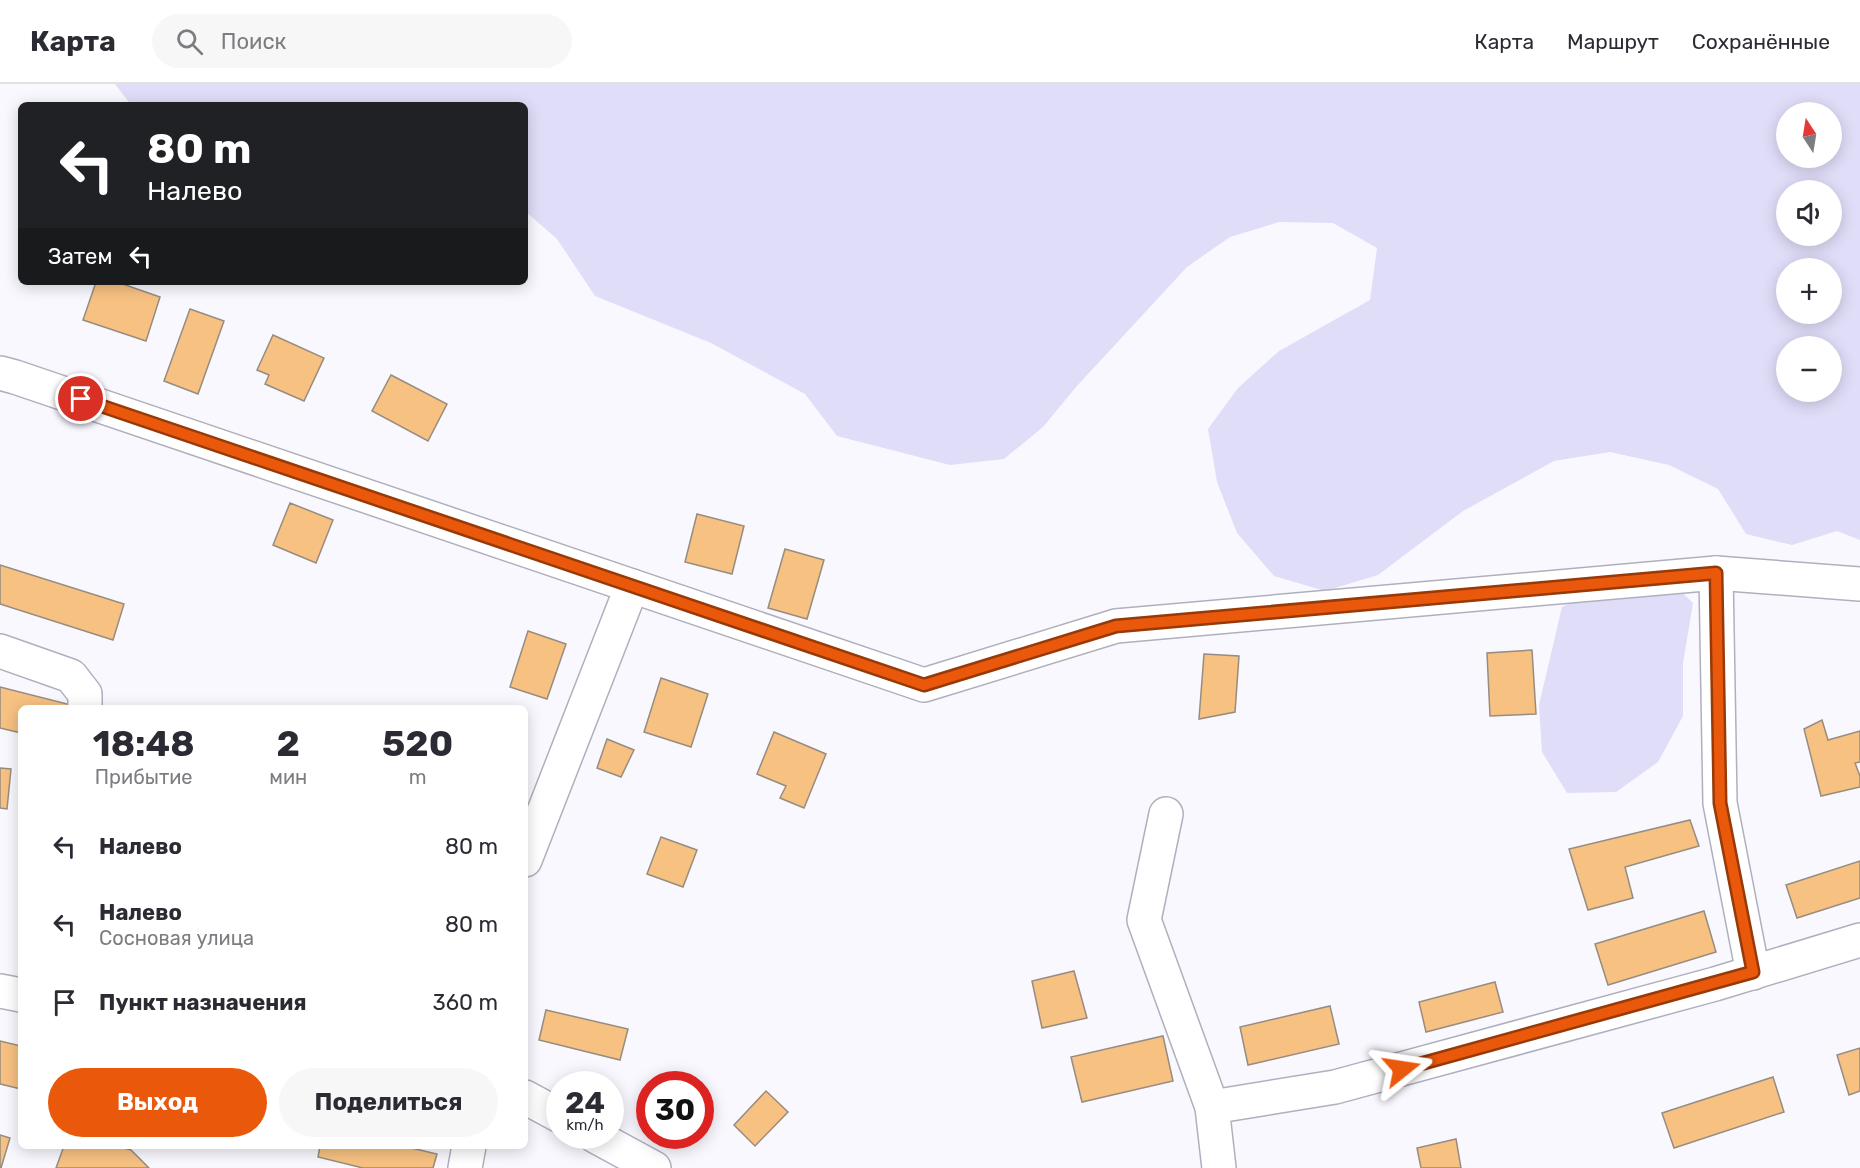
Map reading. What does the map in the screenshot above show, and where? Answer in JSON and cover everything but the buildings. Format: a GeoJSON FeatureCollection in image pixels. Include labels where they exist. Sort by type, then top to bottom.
{"type":"FeatureCollection","features":[{"type":"Feature","properties":{"kind":"street"},"geometry":{"type":"LineString","coordinates":[[0,374],[37,384],[924,685],[1116,626],[1716,573],[1860,584]]}},
{"type":"Feature","properties":{"kind":"street"},"geometry":{"type":"LineString","coordinates":[[1716,573],[1720,803],[1753,972]]}},
{"type":"Feature","properties":{"kind":"street"},"geometry":{"type":"LineString","coordinates":[[528,852],[632,586]]}},
{"type":"Feature","properties":{"kind":"street"},"geometry":{"type":"LineString","coordinates":[[0,651],[71,676],[85,694],[85,705]]}},
{"type":"Feature","properties":{"kind":"street"},"geometry":{"type":"LineString","coordinates":[[1166,814],[1144,920],[1212,1107],[1219,1168]]}},
{"type":"Feature","properties":{"kind":"street"},"geometry":{"type":"LineString","coordinates":[[1212,1107],[1335,1087],[1753,972],[1860,940]]}},
{"type":"Feature","properties":{"kind":"street"},"geometry":{"type":"LineString","coordinates":[[0,991],[18,994]]}},
{"type":"Feature","properties":{"kind":"street"},"geometry":{"type":"LineString","coordinates":[[528,1099],[546,1108]]}},
{"type":"Feature","properties":{"kind":"street"},"geometry":{"type":"LineString","coordinates":[[465,1168],[468,1149]]}},
{"type":"Feature","properties":{"kind":"street"},"geometry":{"type":"LineString","coordinates":[[619,1149],[654,1168]]}},
{"type":"Feature","properties":{"kind":"shaded area"},"geometry":{"type":"Polygon","coordinates":[[[115,84],[1860,84],[1860,540],[1837,531],[1792,545],[1746,534],[1718,489],[1669,465],[1610,452],[1554,461],[1463,511],[1378,575],[1325,591],[1274,576],[1237,533],[1217,482],[1208,429],[1238,388],[1279,351],[1370,300],[1377,248],[1333,223],[1279,222],[1230,237],[1187,267],[1076,387],[1043,427],[1004,459],[950,465],[837,436],[805,394],[711,343],[595,296],[557,239],[528,214],[528,102],[129,102],[115,84]]]}},
{"type":"Feature","properties":{"kind":"shaded area"},"geometry":{"type":"Polygon","coordinates":[[[1656,567],[1693,603],[1683,663],[1683,716],[1658,762],[1616,792],[1567,793],[1542,752],[1539,705],[1562,607],[1606,584],[1656,567]]]}},
{"type":"Feature","properties":{"kind":"route"},"geometry":{"type":"LineString","coordinates":[[81,399],[924,685],[1116,626],[1716,573],[1720,803],[1753,972],[1402,1069]]}}]}
